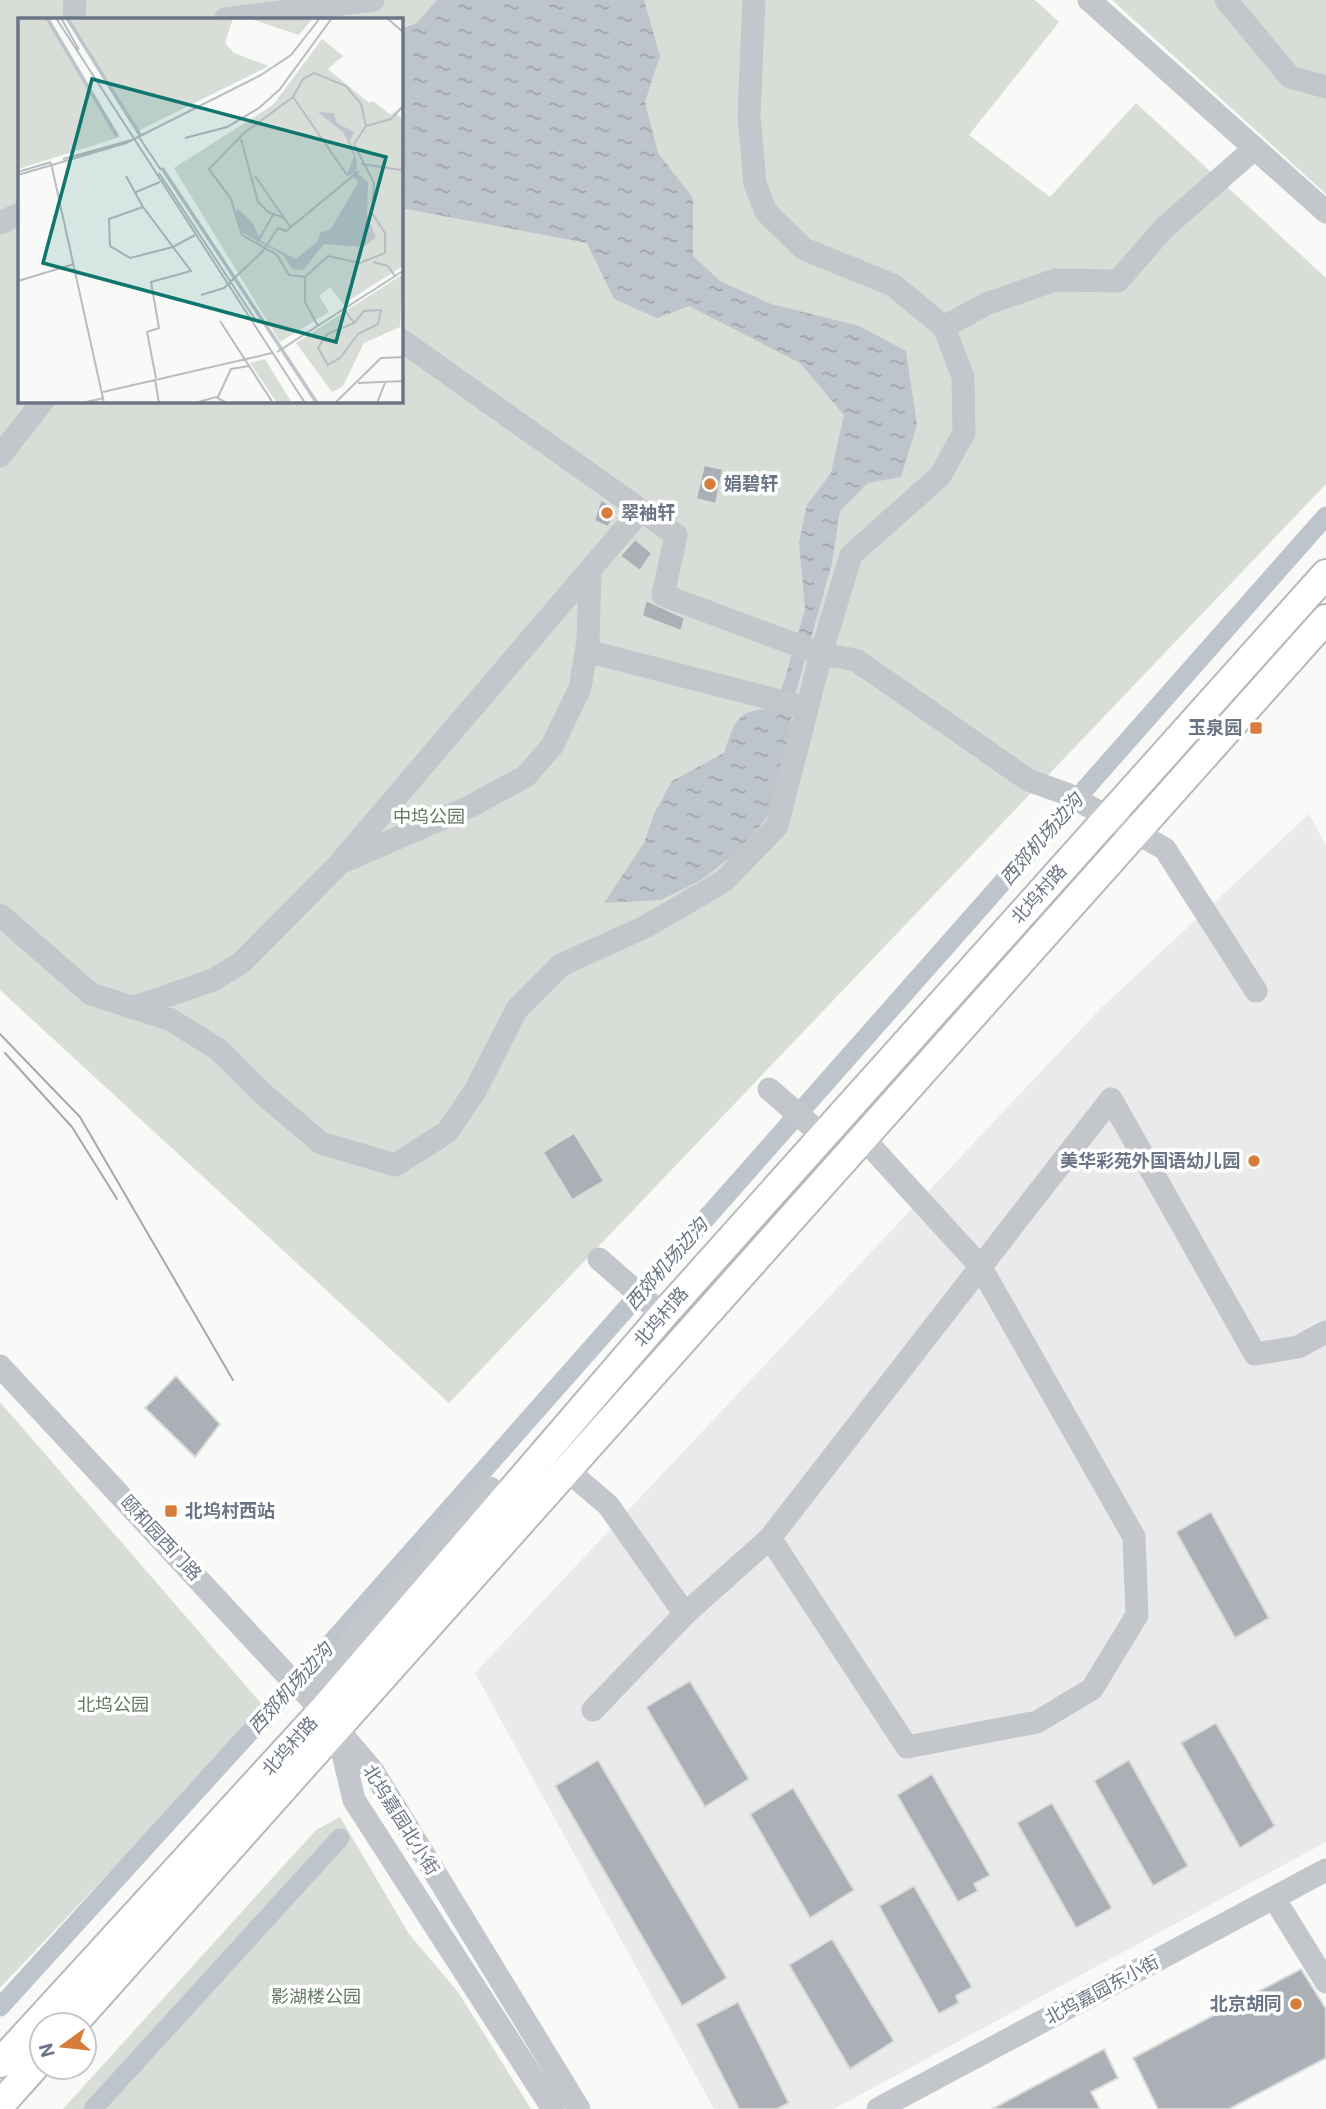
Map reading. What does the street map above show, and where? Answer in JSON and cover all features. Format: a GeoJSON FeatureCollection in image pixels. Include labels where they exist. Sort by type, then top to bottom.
{"type":"FeatureCollection","features":[{"type":"Feature","properties":{"kind":"main road","name":"北坞村路"},"geometry":{"type":"LineString","coordinates":[[0,2063],[322,1710],[526,1474],[655,1309],[814,1128],[1108,818],[1326,574]]}},
{"type":"Feature","properties":{"kind":"main road","name":"北坞村路"},"geometry":{"type":"LineString","coordinates":[[83,2011],[322,1710],[568,1471],[1326,619]]}},
{"type":"Feature","properties":{"kind":"main road"},"geometry":{"type":"LineString","coordinates":[[490,1488],[526,1474]]}},
{"type":"Feature","properties":{"kind":"main road"},"geometry":{"type":"LineString","coordinates":[[0,2105],[28,2074]]}},
{"type":"Feature","properties":{"kind":"street"},"geometry":{"type":"LineString","coordinates":[[74,18],[75,0]]}},
{"type":"Feature","properties":{"kind":"street"},"geometry":{"type":"LineString","coordinates":[[233,18],[373,0]]}},
{"type":"Feature","properties":{"kind":"street"},"geometry":{"type":"LineString","coordinates":[[0,915],[90,994],[169,1019],[218,1049],[262,1093],[321,1143],[395,1165],[447,1132],[475,1091],[517,1009],[561,965],[645,927],[724,881],[777,826],[821,654],[851,555],[940,476],[964,433],[963,377],[944,327],[893,285],[804,248],[766,212],[755,184],[749,116],[754,0]]}},
{"type":"Feature","properties":{"kind":"street"},"geometry":{"type":"LineString","coordinates":[[1226,0],[1290,77],[1326,87]]}},
{"type":"Feature","properties":{"kind":"street"},"geometry":{"type":"LineString","coordinates":[[1094,2],[1326,212]]}},
{"type":"Feature","properties":{"kind":"street"},"geometry":{"type":"LineString","coordinates":[[944,327],[986,304],[1055,280],[1118,281],[1164,228],[1255,148]]}},
{"type":"Feature","properties":{"kind":"street"},"geometry":{"type":"LineString","coordinates":[[0,223],[18,214]]}},
{"type":"Feature","properties":{"kind":"street"},"geometry":{"type":"LineString","coordinates":[[402,341],[676,535],[663,595],[821,654],[856,660],[1028,780],[1074,798],[1165,849],[1256,991]]}},
{"type":"Feature","properties":{"kind":"street"},"geometry":{"type":"LineString","coordinates":[[0,456],[42,402]]}},
{"type":"Feature","properties":{"kind":"street"},"geometry":{"type":"LineString","coordinates":[[132,1008],[213,981],[241,963],[340,863],[641,510]]}},
{"type":"Feature","properties":{"kind":"street"},"geometry":{"type":"LineString","coordinates":[[340,863],[469,807],[526,776],[552,746],[580,688],[587,651],[590,573]]}},
{"type":"Feature","properties":{"kind":"street"},"geometry":{"type":"LineString","coordinates":[[587,651],[807,708]]}},
{"type":"Feature","properties":{"kind":"street"},"geometry":{"type":"LineString","coordinates":[[776,1094],[814,1128]]}},
{"type":"Feature","properties":{"kind":"street"},"geometry":{"type":"LineString","coordinates":[[593,1710],[685,1614],[770,1538],[1111,1099],[1255,1354],[1298,1347],[1326,1332]]}},
{"type":"Feature","properties":{"kind":"street"},"geometry":{"type":"LineString","coordinates":[[770,1538],[908,1746],[1037,1722],[1092,1689],[1137,1615],[1134,1537],[980,1266],[864,1139]]}},
{"type":"Feature","properties":{"kind":"street"},"geometry":{"type":"LineString","coordinates":[[599,1259],[655,1309]]}},
{"type":"Feature","properties":{"kind":"street","name":"颐和园西门路"},"geometry":{"type":"LineString","coordinates":[[0,1366],[322,1710]]}},
{"type":"Feature","properties":{"kind":"street"},"geometry":{"type":"LineString","coordinates":[[568,1471],[608,1505],[685,1614]]}},
{"type":"Feature","properties":{"kind":"street","name":"北坞村路"},"geometry":{"type":"LineString","coordinates":[[322,1710],[490,1488]]}},
{"type":"Feature","properties":{"kind":"street","name":"北坞嘉园北小街"},"geometry":{"type":"LineString","coordinates":[[322,1710],[354,1800],[553,2109]]}},
{"type":"Feature","properties":{"kind":"street","name":"北坞嘉园北小街"},"geometry":{"type":"LineString","coordinates":[[322,1710],[373,1771],[579,2109]]}},
{"type":"Feature","properties":{"kind":"street","name":"北坞嘉园东小街"},"geometry":{"type":"LineString","coordinates":[[877,2109],[1326,1870]]}},
{"type":"Feature","properties":{"kind":"street"},"geometry":{"type":"LineString","coordinates":[[1274,1898],[1326,1982]]}},
{"type":"Feature","properties":{"kind":"shaded area"},"geometry":{"type":"Polygon","coordinates":[[[1309,814],[1326,845],[1326,1842],[834,2109],[714,2109],[475,1673],[1099,1010],[1309,814]]]}},
{"type":"Feature","properties":{"kind":"green space","name":"中坞公园"},"geometry":{"type":"Polygon","coordinates":[[[0,0],[1035,0],[1059,22],[969,135],[1050,197],[1136,103],[1326,278],[1326,484],[449,1403],[0,990],[0,0]]]}},
{"type":"Feature","properties":{"kind":"green space"},"geometry":{"type":"Polygon","coordinates":[[[1112,0],[1326,0],[1326,194],[1112,0]]]}},
{"type":"Feature","properties":{"kind":"green space","name":"北坞公园"},"geometry":{"type":"Polygon","coordinates":[[[0,1402],[265,1708],[0,1988],[0,1402]]]}},
{"type":"Feature","properties":{"kind":"green space","name":"影湖楼公园"},"geometry":{"type":"Polygon","coordinates":[[[340,1817],[409,1934],[458,1992],[531,2109],[63,2109],[88,2081],[98,2081],[98,2070],[316,1830],[340,1817]]]}},
{"type":"Feature","properties":{"kind":"water"},"geometry":{"type":"Polygon","coordinates":[[[437,0],[644,0],[660,56],[645,102],[658,153],[693,198],[693,256],[720,281],[771,304],[859,326],[906,351],[917,425],[901,477],[868,483],[840,511],[832,563],[795,695],[784,770],[766,819],[736,853],[701,880],[661,900],[604,903],[644,843],[655,812],[672,781],[724,753],[730,734],[742,716],[749,712],[769,709],[783,685],[805,609],[799,542],[807,505],[831,473],[844,415],[800,363],[689,306],[657,318],[614,299],[587,243],[402,208],[402,29],[417,23],[437,0]]]}},
{"type":"Feature","properties":{"kind":"building","name":"娟碧轩"},"geometry":{"type":"Polygon","coordinates":[[[704,465],[723,469],[716,504],[696,499],[704,465]]]}},
{"type":"Feature","properties":{"kind":"building","name":"翠袖轩"},"geometry":{"type":"Polygon","coordinates":[[[601,499],[617,511],[608,527],[594,521],[601,499]]]}},
{"type":"Feature","properties":{"kind":"building"},"geometry":{"type":"Polygon","coordinates":[[[635,539],[652,553],[640,571],[620,556],[635,539]]]}},
{"type":"Feature","properties":{"kind":"building"},"geometry":{"type":"Polygon","coordinates":[[[646,600],[685,618],[681,631],[642,616],[646,600]]]}},
{"type":"Feature","properties":{"kind":"building"},"geometry":{"type":"Polygon","coordinates":[[[574,1133],[604,1181],[572,1200],[543,1152],[574,1133]]]}},
{"type":"Feature","properties":{"kind":"building"},"geometry":{"type":"Polygon","coordinates":[[[176,1376],[220,1424],[195,1457],[145,1408],[176,1376]]]}},
{"type":"Feature","properties":{"kind":"building"},"geometry":{"type":"Polygon","coordinates":[[[1211,1512],[1269,1618],[1235,1638],[1176,1532],[1211,1512]]]}},
{"type":"Feature","properties":{"kind":"building"},"geometry":{"type":"Polygon","coordinates":[[[690,1681],[749,1779],[705,1807],[646,1707],[690,1681]]]}},
{"type":"Feature","properties":{"kind":"building"},"geometry":{"type":"Polygon","coordinates":[[[1216,1723],[1275,1826],[1240,1848],[1181,1743],[1216,1723]]]}},
{"type":"Feature","properties":{"kind":"building"},"geometry":{"type":"Polygon","coordinates":[[[598,1760],[727,1978],[682,2006],[555,1786],[598,1760]]]}},
{"type":"Feature","properties":{"kind":"building"},"geometry":{"type":"Polygon","coordinates":[[[1129,1760],[1188,1866],[1153,1886],[1094,1781],[1129,1760]]]}},
{"type":"Feature","properties":{"kind":"building"},"geometry":{"type":"Polygon","coordinates":[[[932,1774],[990,1875],[974,1884],[978,1891],[958,1902],[897,1795],[932,1774]]]}},
{"type":"Feature","properties":{"kind":"building"},"geometry":{"type":"Polygon","coordinates":[[[793,1788],[854,1890],[810,1918],[750,1814],[793,1788]]]}},
{"type":"Feature","properties":{"kind":"building"},"geometry":{"type":"Polygon","coordinates":[[[1052,1803],[1112,1908],[1076,1928],[1017,1823],[1052,1803]]]}},
{"type":"Feature","properties":{"kind":"building"},"geometry":{"type":"Polygon","coordinates":[[[914,1886],[972,1987],[956,1996],[959,2003],[939,2014],[879,1906],[914,1886]]]}},
{"type":"Feature","properties":{"kind":"building"},"geometry":{"type":"Polygon","coordinates":[[[832,1939],[894,2041],[850,2069],[789,1965],[832,1939]]]}},
{"type":"Feature","properties":{"kind":"building"},"geometry":{"type":"Polygon","coordinates":[[[1301,1969],[1326,2009],[1326,2058],[1229,2109],[1158,2109],[1133,2058],[1301,1969]]]}},
{"type":"Feature","properties":{"kind":"building"},"geometry":{"type":"Polygon","coordinates":[[[738,2002],[789,2103],[777,2109],[739,2109],[696,2024],[738,2002]]]}},
{"type":"Feature","properties":{"kind":"building"},"geometry":{"type":"Polygon","coordinates":[[[1104,2049],[1118,2078],[1091,2092],[1100,2109],[992,2109],[1104,2049]]]}},
{"type":"Feature","properties":{"kind":"waterway","name":"西郊机场边沟"},"geometry":{"type":"LineString","coordinates":[[0,2007],[339,1634],[1326,516]]}},
{"type":"Feature","properties":{"kind":"waterway"},"geometry":{"type":"LineString","coordinates":[[93,2109],[340,1838]]}},
{"type":"Feature","properties":{"kind":"tram line"},"geometry":{"type":"LineString","coordinates":[[0,1034],[80,1117],[233,1380]]}},
{"type":"Feature","properties":{"kind":"tram line"},"geometry":{"type":"LineString","coordinates":[[5,1053],[72,1127],[117,1199]]}},
{"type":"Feature","properties":{"kind":"place","name":"娟碧轩"},"geometry":{"type":"Point","coordinates":[710,484]}},
{"type":"Feature","properties":{"kind":"place","name":"翠袖轩"},"geometry":{"type":"Point","coordinates":[607,513]}},
{"type":"Feature","properties":{"kind":"place","name":"玉泉园"},"geometry":{"type":"Point","coordinates":[1256,728]}},
{"type":"Feature","properties":{"kind":"place","name":"美华彩苑外国语幼儿园"},"geometry":{"type":"Point","coordinates":[1254,1161]}},
{"type":"Feature","properties":{"kind":"place","name":"北坞村西站"},"geometry":{"type":"Point","coordinates":[171,1511]}},
{"type":"Feature","properties":{"kind":"place","name":"北京胡同"},"geometry":{"type":"Point","coordinates":[1296,2004]}}]}
